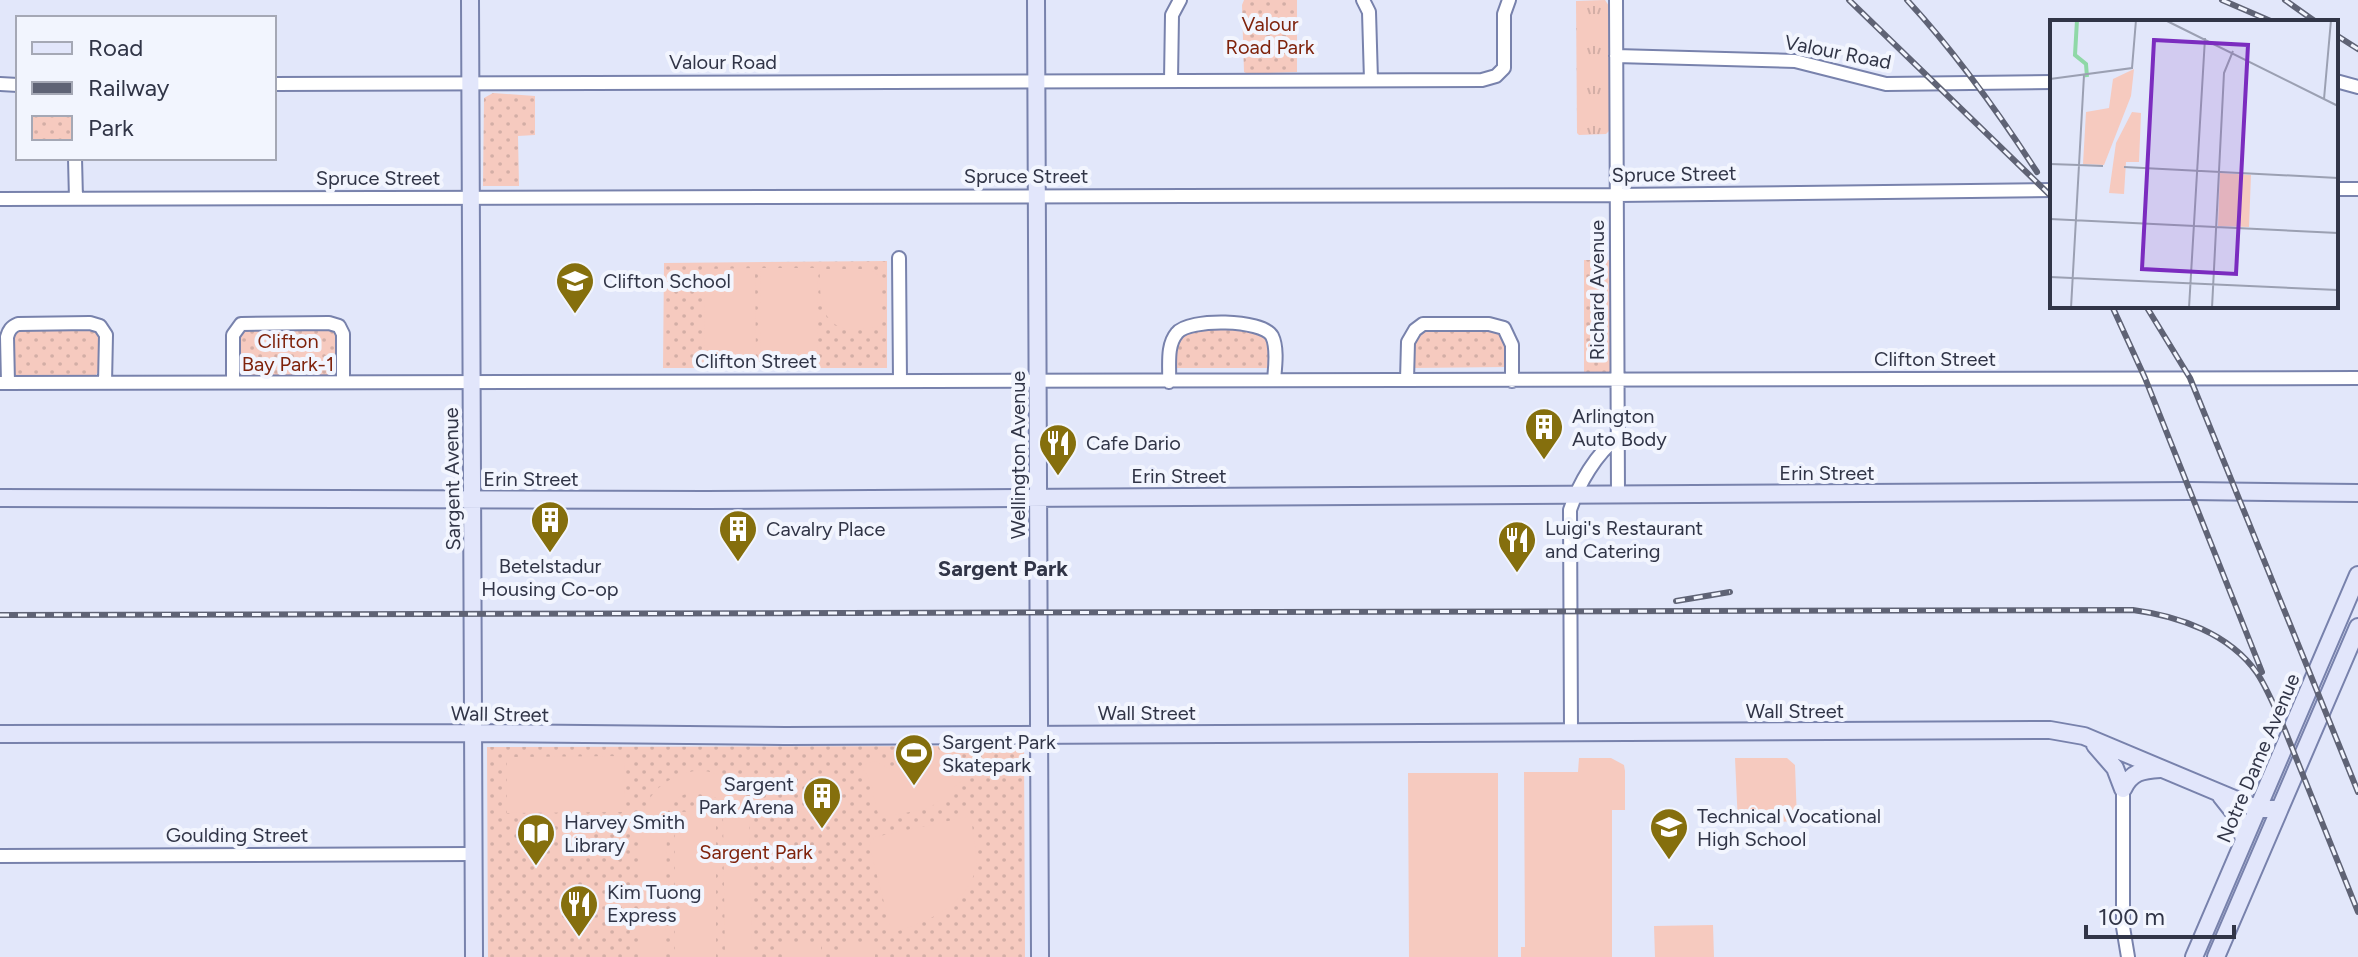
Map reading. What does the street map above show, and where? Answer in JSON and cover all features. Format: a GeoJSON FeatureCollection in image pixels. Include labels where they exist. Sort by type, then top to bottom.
{"type":"FeatureCollection","features":[{"type":"Feature","properties":{"kind":"main road","name":"Sargent Avenue"},"geometry":{"type":"LineString","coordinates":[[470,0],[474,957]]}},
{"type":"Feature","properties":{"kind":"main road","name":"Wellington Avenue"},"geometry":{"type":"LineString","coordinates":[[1036,0],[1040,957]]}},
{"type":"Feature","properties":{"kind":"main road","name":"Erin Street"},"geometry":{"type":"LineString","coordinates":[[0,498],[2358,493]]}},
{"type":"Feature","properties":{"kind":"main road","name":"Notre Dame Avenue"},"geometry":{"type":"LineString","coordinates":[[2194,957],[2358,575]]}},
{"type":"Feature","properties":{"kind":"main road","name":"Notre Dame Avenue"},"geometry":{"type":"LineString","coordinates":[[2216,957],[2358,627]]}},
{"type":"Feature","properties":{"kind":"main road","name":"Wall Street"},"geometry":{"type":"LineString","coordinates":[[0,734],[758,736],[2036,730],[2084,736],[2258,809],[2279,809]]}},
{"type":"Feature","properties":{"kind":"main road"},"geometry":{"type":"LineString","coordinates":[[2084,736],[2110,760],[2123,789]]}},
{"type":"Feature","properties":{"kind":"main road"},"geometry":{"type":"LineString","coordinates":[[2123,789],[2139,771],[2161,769]]}},
{"type":"Feature","properties":{"kind":"main road"},"geometry":{"type":"LineString","coordinates":[[2221,795],[2240,820],[2244,841]]}},
{"type":"Feature","properties":{"kind":"street"},"geometry":{"type":"LineString","coordinates":[[1171,80],[1171,20],[1180,0]]}},
{"type":"Feature","properties":{"kind":"street"},"geometry":{"type":"LineString","coordinates":[[1363,0],[1370,18],[1371,80]]}},
{"type":"Feature","properties":{"kind":"street","name":"Valour Road"},"geometry":{"type":"LineString","coordinates":[[276,84],[1482,80],[1496,76],[1505,64],[1504,14],[1509,0]]}},
{"type":"Feature","properties":{"kind":"street","name":"Richard Avenue"},"geometry":{"type":"LineString","coordinates":[[1616,0],[1618,495]]}},
{"type":"Feature","properties":{"kind":"street","name":"Valour Road"},"geometry":{"type":"LineString","coordinates":[[1616,56],[1795,61],[1886,84],[2050,82]]}},
{"type":"Feature","properties":{"kind":"street"},"geometry":{"type":"LineString","coordinates":[[2338,82],[2358,87]]}},
{"type":"Feature","properties":{"kind":"street"},"geometry":{"type":"LineString","coordinates":[[75,160],[76,199]]}},
{"type":"Feature","properties":{"kind":"street","name":"Spruce Street"},"geometry":{"type":"LineString","coordinates":[[0,199],[1617,195],[2050,190]]}},
{"type":"Feature","properties":{"kind":"street"},"geometry":{"type":"LineString","coordinates":[[899,258],[900,381]]}},
{"type":"Feature","properties":{"kind":"street","name":"Clifton Street"},"geometry":{"type":"LineString","coordinates":[[105,383],[106,335],[100,326],[90,323],[13,326],[8,331],[4,383],[105,383],[233,382],[900,381],[1038,383],[2358,378]]}},
{"type":"Feature","properties":{"kind":"street"},"geometry":{"type":"LineString","coordinates":[[233,382],[233,335],[241,324],[329,323],[339,326],[343,334],[343,382]]}},
{"type":"Feature","properties":{"kind":"street"},"geometry":{"type":"LineString","coordinates":[[1407,380],[1410,337],[1418,328],[1432,323],[1489,324],[1504,328],[1512,345],[1512,381]]}},
{"type":"Feature","properties":{"kind":"street"},"geometry":{"type":"LineString","coordinates":[[1169,382],[1172,340],[1180,329],[1195,324],[1250,324],[1265,329],[1271,335],[1274,346],[1274,380]]}},
{"type":"Feature","properties":{"kind":"street"},"geometry":{"type":"LineString","coordinates":[[1571,731],[1570,510],[1575,494],[1608,445],[1618,437]]}},
{"type":"Feature","properties":{"kind":"street"},"geometry":{"type":"LineString","coordinates":[[2123,789],[2123,927],[2128,957]]}},
{"type":"Feature","properties":{"kind":"street","name":"Goulding Street"},"geometry":{"type":"LineString","coordinates":[[0,856],[473,854]]}},
{"type":"Feature","properties":{"kind":"green space","name":"Valour Road Park"},"geometry":{"type":"Polygon","coordinates":[[[1244,0],[1297,0],[1297,72],[1244,72],[1244,0]]]}},
{"type":"Feature","properties":{"kind":"green space"},"geometry":{"type":"Polygon","coordinates":[[[1605,0],[1609,6],[1610,130],[1606,134],[1579,135],[1576,1],[1605,0]]]}},
{"type":"Feature","properties":{"kind":"green space"},"geometry":{"type":"Polygon","coordinates":[[[493,93],[535,96],[535,135],[518,136],[519,186],[483,186],[484,98],[493,93]]]}},
{"type":"Feature","properties":{"kind":"green space"},"geometry":{"type":"Polygon","coordinates":[[[1584,260],[1612,260],[1612,374],[1584,374],[1584,260]]]}},
{"type":"Feature","properties":{"kind":"green space"},"geometry":{"type":"Polygon","coordinates":[[[887,261],[887,368],[663,368],[664,263],[887,261]]]}},
{"type":"Feature","properties":{"kind":"green space"},"geometry":{"type":"Polygon","coordinates":[[[755,268],[756,362],[705,363],[704,269],[755,268]]]}},
{"type":"Feature","properties":{"kind":"green space"},"geometry":{"type":"Polygon","coordinates":[[[760,268],[817,268],[818,361],[761,361],[760,268]]]}},
{"type":"Feature","properties":{"kind":"green space"},"geometry":{"type":"Polygon","coordinates":[[[820,269],[870,269],[878,275],[878,326],[848,329],[837,326],[824,310],[820,269]]]}},
{"type":"Feature","properties":{"kind":"green space","name":"Clifton Bay Park-1"},"geometry":{"type":"Polygon","coordinates":[[[326,327],[338,335],[338,367],[330,378],[243,378],[239,375],[238,335],[243,330],[326,327]]]}},
{"type":"Feature","properties":{"kind":"green space"},"geometry":{"type":"Polygon","coordinates":[[[1236,327],[1256,331],[1268,343],[1269,368],[1174,368],[1174,351],[1180,335],[1197,328],[1236,327]]]}},
{"type":"Feature","properties":{"kind":"green space"},"geometry":{"type":"Polygon","coordinates":[[[23,328],[97,330],[102,349],[99,370],[91,379],[16,377],[12,342],[15,331],[23,328]]]}},
{"type":"Feature","properties":{"kind":"green space"},"geometry":{"type":"Polygon","coordinates":[[[1488,328],[1504,336],[1507,367],[1412,368],[1415,341],[1427,329],[1488,328]]]}},
{"type":"Feature","properties":{"kind":"green space","name":"Sargent Park"},"geometry":{"type":"Polygon","coordinates":[[[1024,746],[1025,957],[488,957],[487,747],[1024,746]]]}},
{"type":"Feature","properties":{"kind":"green space","name":"Sargent Park Skatepark"},"geometry":{"type":"Polygon","coordinates":[[[932,753],[950,757],[963,771],[964,779],[930,808],[885,816],[878,813],[871,784],[862,765],[876,761],[891,769],[903,770],[916,756],[932,753]]]}},
{"type":"Feature","properties":{"kind":"green space"},"geometry":{"type":"Polygon","coordinates":[[[624,756],[625,812],[507,813],[507,757],[624,756]]]}},
{"type":"Feature","properties":{"kind":"green space"},"geometry":{"type":"Polygon","coordinates":[[[1579,758],[1611,758],[1624,765],[1625,771],[1625,810],[1612,810],[1612,957],[1521,957],[1521,947],[1525,947],[1524,772],[1578,772],[1579,758]]]}},
{"type":"Feature","properties":{"kind":"green space"},"geometry":{"type":"Polygon","coordinates":[[[1735,758],[1787,758],[1795,765],[1797,821],[1738,824],[1735,758]]]}},
{"type":"Feature","properties":{"kind":"green space"},"geometry":{"type":"Polygon","coordinates":[[[699,770],[730,780],[749,806],[752,957],[725,957],[723,817],[716,798],[694,792],[681,796],[667,814],[665,957],[641,957],[641,829],[646,805],[658,788],[667,782],[699,770]]]}},
{"type":"Feature","properties":{"kind":"green space"},"geometry":{"type":"Polygon","coordinates":[[[1408,773],[1498,773],[1498,957],[1409,957],[1408,773]]]}},
{"type":"Feature","properties":{"kind":"green space"},"geometry":{"type":"Polygon","coordinates":[[[716,811],[716,957],[675,957],[675,812],[716,811]]]}},
{"type":"Feature","properties":{"kind":"green space"},"geometry":{"type":"Polygon","coordinates":[[[971,816],[976,860],[969,885],[941,912],[892,933],[869,845],[875,837],[971,816]]]}},
{"type":"Feature","properties":{"kind":"green space"},"geometry":{"type":"Polygon","coordinates":[[[1713,925],[1714,957],[1655,957],[1654,926],[1713,925]]]}},
{"type":"Feature","properties":{"kind":"green space"},"geometry":{"type":"Polygon","coordinates":[[[786,943],[821,943],[821,957],[786,957],[786,943]]]}},
{"type":"Feature","properties":{"kind":"green space"},"geometry":{"type":"Polygon","coordinates":[[[840,943],[875,943],[875,957],[840,957],[840,943]]]}},
{"type":"Feature","properties":{"kind":"railway"},"geometry":{"type":"LineString","coordinates":[[1849,0],[2050,195]]}},
{"type":"Feature","properties":{"kind":"railway"},"geometry":{"type":"LineString","coordinates":[[1907,0],[1976,83],[2037,172]]}},
{"type":"Feature","properties":{"kind":"railway"},"geometry":{"type":"LineString","coordinates":[[2222,0],[2268,20]]}},
{"type":"Feature","properties":{"kind":"railway"},"geometry":{"type":"LineString","coordinates":[[2285,0],[2313,20]]}},
{"type":"Feature","properties":{"kind":"railway"},"geometry":{"type":"LineString","coordinates":[[2338,36],[2358,49]]}},
{"type":"Feature","properties":{"kind":"railway"},"geometry":{"type":"LineString","coordinates":[[2113,308],[2145,378],[2262,672]]}},
{"type":"Feature","properties":{"kind":"railway"},"geometry":{"type":"LineString","coordinates":[[2147,308],[2190,378],[2358,792]]}},
{"type":"Feature","properties":{"kind":"railway"},"geometry":{"type":"LineString","coordinates":[[1676,601],[1730,592]]}},
{"type":"Feature","properties":{"kind":"railway"},"geometry":{"type":"LineString","coordinates":[[0,615],[2133,610],[2185,622],[2232,647],[2257,673],[2282,723]]}},
{"type":"Feature","properties":{"kind":"railway"},"geometry":{"type":"LineString","coordinates":[[2278,713],[2358,912]]}},
{"type":"Feature","properties":{"kind":"place","name":"Clifton School"},"geometry":{"type":"Point","coordinates":[575,315]}},
{"type":"Feature","properties":{"kind":"place","name":"Arlington Auto Body"},"geometry":{"type":"Point","coordinates":[1544,461]}},
{"type":"Feature","properties":{"kind":"place","name":"Cafe Dario"},"geometry":{"type":"Point","coordinates":[1058,477]}},
{"type":"Feature","properties":{"kind":"place","name":"Betelstadur Housing Co-op"},"geometry":{"type":"Point","coordinates":[550,554]}},
{"type":"Feature","properties":{"kind":"place","name":"Cavalry Place"},"geometry":{"type":"Point","coordinates":[738,563]}},
{"type":"Feature","properties":{"kind":"place","name":"Luigi's Restaurant and Catering"},"geometry":{"type":"Point","coordinates":[1517,574]}},
{"type":"Feature","properties":{"kind":"place","name":"Sargent Park Skatepark"},"geometry":{"type":"Point","coordinates":[914,787]}},
{"type":"Feature","properties":{"kind":"place","name":"Sargent Park Arena"},"geometry":{"type":"Point","coordinates":[822,830]}},
{"type":"Feature","properties":{"kind":"place","name":"Technical Vocational High School"},"geometry":{"type":"Point","coordinates":[1669,861]}},
{"type":"Feature","properties":{"kind":"place","name":"Harvey Smith Library"},"geometry":{"type":"Point","coordinates":[536,867]}},
{"type":"Feature","properties":{"kind":"place","name":"Kim Tuong Express"},"geometry":{"type":"Point","coordinates":[579,938]}},
{"type":"Feature","properties":{"kind":"district","name":"Sargent Park"},"geometry":{"type":"Point","coordinates":[1003,568]}}]}
